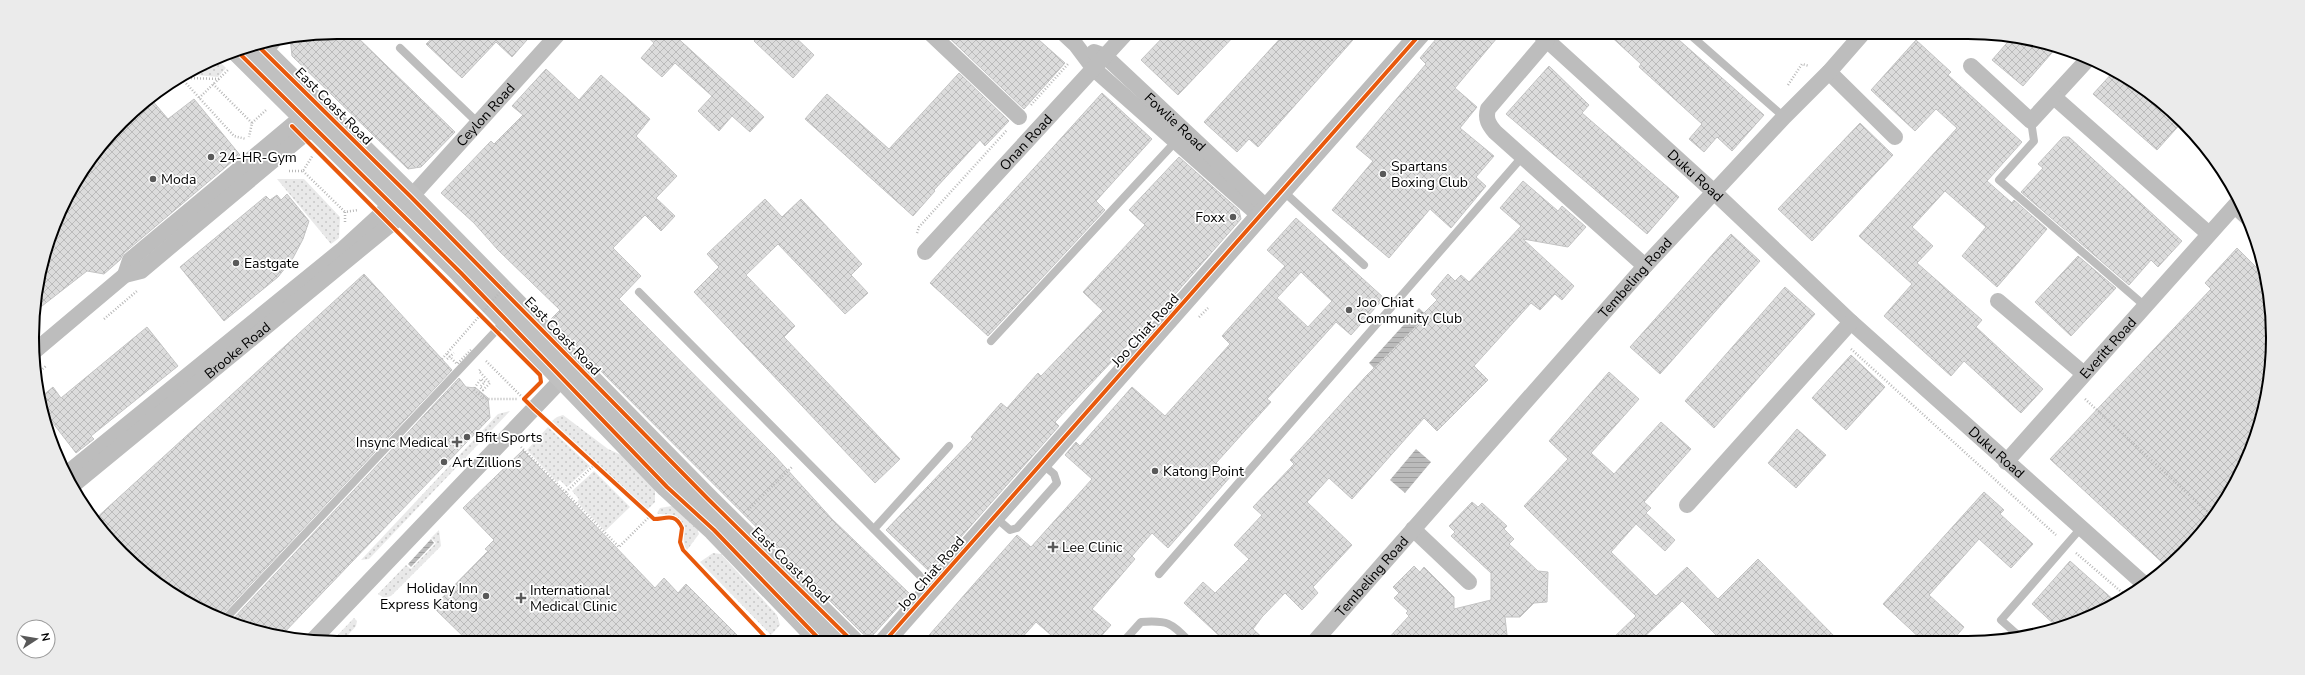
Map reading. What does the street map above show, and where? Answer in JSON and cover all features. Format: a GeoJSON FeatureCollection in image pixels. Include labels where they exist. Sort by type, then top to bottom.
{"type":"FeatureCollection","features":[{"type":"Feature","properties":{"kind":"main road","name":"East Coast Road"},"geometry":{"type":"LineString","coordinates":[[267,48],[501,325],[563,378],[667,486],[714,530],[816,636]]}},
{"type":"Feature","properties":{"kind":"main road","name":"East Coast Road"},"geometry":{"type":"LineString","coordinates":[[234,59],[308,122],[401,205],[734,524],[848,636]]}},
{"type":"Feature","properties":{"kind":"street","name":"Ceylon Road"},"geometry":{"type":"LineString","coordinates":[[401,205],[554,39]]}},
{"type":"Feature","properties":{"kind":"street"},"geometry":{"type":"LineString","coordinates":[[936,39],[1019,117]]}},
{"type":"Feature","properties":{"kind":"street","name":"Fowlie Road"},"geometry":{"type":"LineString","coordinates":[[1066,39],[1074,51],[1094,69],[1181,135]]}},
{"type":"Feature","properties":{"kind":"street","name":"Onan Road"},"geometry":{"type":"LineString","coordinates":[[926,251],[1120,39]]}},
{"type":"Feature","properties":{"kind":"street","name":"Joo Chiat Road"},"geometry":{"type":"LineString","coordinates":[[889,636],[1416,39]]}},
{"type":"Feature","properties":{"kind":"street"},"geometry":{"type":"LineString","coordinates":[[1543,39],[1488,109],[1486,115],[1489,124],[1495,132],[1645,266]]}},
{"type":"Feature","properties":{"kind":"street","name":"Duku Road"},"geometry":{"type":"LineString","coordinates":[[1550,39],[1851,322],[2006,462],[2141,580]]}},
{"type":"Feature","properties":{"kind":"street","name":"Tembeling Road"},"geometry":{"type":"LineString","coordinates":[[1320,636],[1645,266],[1714,192],[1779,113],[1829,72],[1858,39]]}},
{"type":"Feature","properties":{"kind":"street","name":"Fowlie Road"},"geometry":{"type":"LineString","coordinates":[[1074,51],[1105,56],[1181,135],[1264,212]]}},
{"type":"Feature","properties":{"kind":"street"},"geometry":{"type":"LineString","coordinates":[[1971,66],[2031,121],[2084,63]]}},
{"type":"Feature","properties":{"kind":"street"},"geometry":{"type":"LineString","coordinates":[[1829,72],[1895,137]]}},
{"type":"Feature","properties":{"kind":"street"},"geometry":{"type":"LineString","coordinates":[[2054,97],[2209,234]]}},
{"type":"Feature","properties":{"kind":"street","name":"East Coast Road"},"geometry":{"type":"LineString","coordinates":[[39,347],[125,276],[130,260],[233,186],[308,122]]}},
{"type":"Feature","properties":{"kind":"street","name":"Brooke Road"},"geometry":{"type":"LineString","coordinates":[[70,471],[343,249],[401,205]]}},
{"type":"Feature","properties":{"kind":"street","name":"Brooke Road"},"geometry":{"type":"LineString","coordinates":[[76,482],[401,205]]}},
{"type":"Feature","properties":{"kind":"street","name":"Everitt Road"},"geometry":{"type":"LineString","coordinates":[[2006,462],[2072,386],[2235,205]]}},
{"type":"Feature","properties":{"kind":"street"},"geometry":{"type":"LineString","coordinates":[[1998,301],[2084,374]]}},
{"type":"Feature","properties":{"kind":"street"},"geometry":{"type":"LineString","coordinates":[[1687,505],[1851,322]]}},
{"type":"Feature","properties":{"kind":"street"},"geometry":{"type":"LineString","coordinates":[[317,635],[563,378]]}},
{"type":"Feature","properties":{"kind":"street","name":"Tembeling Road"},"geometry":{"type":"LineString","coordinates":[[1413,529],[1469,582]]}},
{"type":"Feature","properties":{"kind":"lane"},"geometry":{"type":"LineString","coordinates":[[1695,39],[1779,113]]}},
{"type":"Feature","properties":{"kind":"lane"},"geometry":{"type":"LineString","coordinates":[[400,48],[477,122]]}},
{"type":"Feature","properties":{"kind":"lane"},"geometry":{"type":"LineString","coordinates":[[2031,121],[2034,141],[1999,180],[2145,306]]}},
{"type":"Feature","properties":{"kind":"lane"},"geometry":{"type":"LineString","coordinates":[[991,341],[1181,135]]}},
{"type":"Feature","properties":{"kind":"lane"},"geometry":{"type":"LineString","coordinates":[[1159,574],[1523,156]]}},
{"type":"Feature","properties":{"kind":"lane"},"geometry":{"type":"LineString","coordinates":[[1283,191],[1364,265]]}},
{"type":"Feature","properties":{"kind":"lane"},"geometry":{"type":"LineString","coordinates":[[639,292],[932,589]]}},
{"type":"Feature","properties":{"kind":"lane"},"geometry":{"type":"LineString","coordinates":[[229,615],[501,325]]}},
{"type":"Feature","properties":{"kind":"lane"},"geometry":{"type":"LineString","coordinates":[[874,529],[949,446]]}},
{"type":"Feature","properties":{"kind":"lane"},"geometry":{"type":"LineString","coordinates":[[2015,632],[2001,620],[2081,528]]}},
{"type":"Feature","properties":{"kind":"lane"},"geometry":{"type":"LineString","coordinates":[[1128,636],[1141,622],[1155,621],[1171,623],[1184,636]]}},
{"type":"Feature","properties":{"kind":"path"},"geometry":{"type":"LineString","coordinates":[[926,251],[918,240],[916,233],[919,227],[1064,69],[1074,51]]}},
{"type":"Feature","properties":{"kind":"path"},"geometry":{"type":"LineString","coordinates":[[199,98],[219,79],[234,59]]}},
{"type":"Feature","properties":{"kind":"path"},"geometry":{"type":"LineString","coordinates":[[1779,113],[1802,64],[1829,72]]}},
{"type":"Feature","properties":{"kind":"path"},"geometry":{"type":"LineString","coordinates":[[190,78],[219,79]]}},
{"type":"Feature","properties":{"kind":"path"},"geometry":{"type":"LineString","coordinates":[[184,82],[234,136],[253,142]]}},
{"type":"Feature","properties":{"kind":"path"},"geometry":{"type":"LineString","coordinates":[[213,84],[252,123]]}},
{"type":"Feature","properties":{"kind":"path"},"geometry":{"type":"LineString","coordinates":[[248,140],[252,123],[270,106]]}},
{"type":"Feature","properties":{"kind":"path"},"geometry":{"type":"LineString","coordinates":[[304,171],[345,212]]}},
{"type":"Feature","properties":{"kind":"path"},"geometry":{"type":"LineString","coordinates":[[442,359],[509,282]]}},
{"type":"Feature","properties":{"kind":"path"},"geometry":{"type":"LineString","coordinates":[[473,309],[501,325]]}},
{"type":"Feature","properties":{"kind":"path"},"geometry":{"type":"LineString","coordinates":[[1837,337],[2122,593]]}},
{"type":"Feature","properties":{"kind":"path"},"geometry":{"type":"LineString","coordinates":[[447,354],[457,364],[471,350]]}},
{"type":"Feature","properties":{"kind":"path"},"geometry":{"type":"LineString","coordinates":[[479,372],[490,383],[483,390],[480,387],[485,382],[481,379],[475,387],[474,390],[484,399],[524,399],[488,362]]}},
{"type":"Feature","properties":{"kind":"path"},"geometry":{"type":"LineString","coordinates":[[2072,386],[2209,513]]}},
{"type":"Feature","properties":{"kind":"path"},"geometry":{"type":"LineString","coordinates":[[509,436],[619,547],[650,516]]}},
{"type":"Feature","properties":{"kind":"path"},"geometry":{"type":"LineString","coordinates":[[734,524],[803,457]]}},
{"type":"Feature","properties":{"kind":"path"},"geometry":{"type":"LineString","coordinates":[[589,460],[600,470]]}},
{"type":"Feature","properties":{"kind":"path"},"geometry":{"type":"LineString","coordinates":[[565,492],[594,465]]}},
{"type":"Feature","properties":{"kind":"path"},"geometry":{"type":"LineString","coordinates":[[644,511],[654,519]]}},
{"type":"Feature","properties":{"kind":"shaded area"},"geometry":{"type":"Polygon","coordinates":[[[221,63],[226,68],[218,77],[197,75],[221,63]]]}},
{"type":"Feature","properties":{"kind":"shaded area"},"geometry":{"type":"Polygon","coordinates":[[[277,179],[304,179],[340,217],[339,238],[331,244],[277,179]]]}},
{"type":"Feature","properties":{"kind":"shaded area"},"geometry":{"type":"Polygon","coordinates":[[[1419,308],[1428,317],[1376,370],[1369,363],[1419,308]]]}},
{"type":"Feature","properties":{"kind":"shaded area"},"geometry":{"type":"Polygon","coordinates":[[[510,411],[369,559],[361,560],[498,414],[510,411]]]}},
{"type":"Feature","properties":{"kind":"shaded area"},"geometry":{"type":"Polygon","coordinates":[[[563,415],[608,449],[626,457],[655,489],[655,502],[647,510],[552,421],[563,415]]]}},
{"type":"Feature","properties":{"kind":"shaded area"},"geometry":{"type":"Polygon","coordinates":[[[548,427],[590,466],[567,487],[560,480],[557,482],[527,450],[548,427]]]}},
{"type":"Feature","properties":{"kind":"shaded area"},"geometry":{"type":"Polygon","coordinates":[[[1416,449],[1431,462],[1405,493],[1390,480],[1416,449]]]}},
{"type":"Feature","properties":{"kind":"shaded area"},"geometry":{"type":"Polygon","coordinates":[[[594,471],[630,507],[605,531],[577,502],[579,499],[572,491],[594,471]]]}},
{"type":"Feature","properties":{"kind":"shaded area"},"geometry":{"type":"Polygon","coordinates":[[[672,506],[697,529],[699,534],[687,550],[684,541],[683,526],[678,518],[671,514],[657,513],[660,508],[672,506]]]}},
{"type":"Feature","properties":{"kind":"shaded area"},"geometry":{"type":"Polygon","coordinates":[[[439,530],[441,546],[391,596],[384,598],[378,594],[406,565],[411,569],[436,543],[431,538],[439,530]]]}},
{"type":"Feature","properties":{"kind":"shaded area"},"geometry":{"type":"Polygon","coordinates":[[[431,539],[434,543],[411,567],[408,564],[431,539]]]}},
{"type":"Feature","properties":{"kind":"shaded area"},"geometry":{"type":"Polygon","coordinates":[[[713,553],[721,554],[777,615],[780,625],[771,635],[700,562],[713,553]]]}},
{"type":"Feature","properties":{"kind":"shaded area"},"geometry":{"type":"Polygon","coordinates":[[[354,618],[357,621],[356,626],[347,636],[337,636],[354,618]]]}},
{"type":"Feature","properties":{"kind":"building"},"geometry":{"type":"Polygon","coordinates":[[[359,39],[455,132],[421,167],[408,169],[292,56],[291,43],[318,40],[359,39]]]}},
{"type":"Feature","properties":{"kind":"building"},"geometry":{"type":"Polygon","coordinates":[[[431,39],[528,39],[512,57],[496,42],[462,78],[426,44],[431,39]]]}},
{"type":"Feature","properties":{"kind":"building"},"geometry":{"type":"Polygon","coordinates":[[[650,39],[679,39],[764,117],[750,132],[732,116],[719,131],[698,111],[712,96],[675,63],[662,77],[641,58],[654,43],[650,39]]]}},
{"type":"Feature","properties":{"kind":"building"},"geometry":{"type":"Polygon","coordinates":[[[756,39],[797,39],[814,55],[793,78],[754,41],[756,39]]]}},
{"type":"Feature","properties":{"kind":"building"},"geometry":{"type":"Polygon","coordinates":[[[950,39],[1038,39],[1065,63],[1024,109],[950,39]]]}},
{"type":"Feature","properties":{"kind":"building"},"geometry":{"type":"Polygon","coordinates":[[[1161,39],[1231,39],[1178,95],[1141,60],[1161,39]]]}},
{"type":"Feature","properties":{"kind":"building"},"geometry":{"type":"Polygon","coordinates":[[[1280,39],[1354,39],[1258,147],[1249,139],[1237,152],[1204,122],[1280,39]]]}},
{"type":"Feature","properties":{"kind":"building"},"geometry":{"type":"Polygon","coordinates":[[[1436,39],[1496,39],[1455,88],[1477,107],[1460,128],[1494,156],[1476,177],[1486,186],[1451,228],[1430,209],[1389,258],[1332,210],[1373,161],[1356,147],[1426,64],[1420,58],[1436,39]]]}},
{"type":"Feature","properties":{"kind":"building"},"geometry":{"type":"Polygon","coordinates":[[[1614,39],[1678,39],[1764,115],[1732,151],[1717,137],[1704,152],[1689,139],[1702,124],[1639,67],[1641,64],[1614,39]]]}},
{"type":"Feature","properties":{"kind":"building"},"geometry":{"type":"Polygon","coordinates":[[[1916,40],[1951,72],[1948,75],[2022,142],[1987,181],[2012,203],[2014,200],[2047,229],[1997,287],[1962,256],[1986,227],[1945,191],[1912,227],[1933,246],[1917,263],[1982,320],[1976,327],[2043,389],[2021,413],[1964,361],[1951,376],[1884,316],[1912,284],[1859,236],[1957,128],[1936,109],[1915,131],[1871,90],[1916,40]]]}},
{"type":"Feature","properties":{"kind":"building"},"geometry":{"type":"Polygon","coordinates":[[[2008,42],[2053,52],[2023,86],[1992,60],[2008,42]]]}},
{"type":"Feature","properties":{"kind":"building"},"geometry":{"type":"Polygon","coordinates":[[[1549,66],[1589,105],[1582,113],[1679,197],[1647,234],[1506,114],[1549,66]]]}},
{"type":"Feature","properties":{"kind":"building"},"geometry":{"type":"Polygon","coordinates":[[[546,69],[579,100],[601,75],[650,119],[636,136],[677,176],[656,198],[675,216],[661,231],[645,215],[613,248],[641,276],[619,299],[775,456],[832,519],[910,594],[873,635],[863,634],[550,320],[560,310],[498,250],[474,223],[441,193],[491,141],[494,144],[523,115],[512,106],[546,69]]]}},
{"type":"Feature","properties":{"kind":"building"},"geometry":{"type":"Polygon","coordinates":[[[959,73],[1009,121],[985,146],[980,140],[934,190],[935,191],[913,216],[805,119],[827,94],[889,149],[959,73]]]}},
{"type":"Feature","properties":{"kind":"building"},"geometry":{"type":"Polygon","coordinates":[[[2110,75],[2133,89],[2179,126],[2157,150],[2093,94],[2110,75]]]}},
{"type":"Feature","properties":{"kind":"building"},"geometry":{"type":"Polygon","coordinates":[[[1102,93],[1152,139],[1096,201],[1105,210],[988,336],[930,283],[1102,93]]]}},
{"type":"Feature","properties":{"kind":"building","name":"Moda"},"geometry":{"type":"Polygon","coordinates":[[[194,99],[240,155],[124,253],[120,260],[104,274],[87,271],[41,307],[49,260],[55,242],[70,205],[89,172],[126,126],[154,103],[168,119],[194,99]]]}},
{"type":"Feature","properties":{"kind":"building"},"geometry":{"type":"Polygon","coordinates":[[[1860,123],[1893,155],[1812,241],[1778,209],[1860,123]]]}},
{"type":"Feature","properties":{"kind":"building"},"geometry":{"type":"Polygon","coordinates":[[[2063,137],[2069,137],[2182,241],[2158,267],[2151,260],[2129,285],[2021,192],[2043,168],[2038,164],[2063,137]]]}},
{"type":"Feature","properties":{"kind":"building"},"geometry":{"type":"Polygon","coordinates":[[[1179,157],[1239,210],[1241,219],[1177,292],[1055,422],[1059,426],[930,572],[886,530],[973,439],[971,437],[1001,403],[1007,408],[1038,373],[1041,376],[1103,311],[1083,292],[1145,225],[1129,210],[1179,157]]]}},
{"type":"Feature","properties":{"kind":"building"},"geometry":{"type":"Polygon","coordinates":[[[1523,181],[1558,211],[1562,206],[1586,227],[1568,247],[1523,239],[1574,286],[1562,300],[1555,294],[1540,310],[1531,303],[1474,366],[1488,380],[1437,431],[1424,418],[1352,499],[1329,478],[1307,502],[1352,545],[1313,587],[1318,593],[1302,610],[1285,593],[1262,617],[1253,629],[1261,636],[1220,636],[1184,603],[1203,582],[1215,593],[1249,559],[1234,545],[1262,515],[1253,507],[1294,464],[1290,460],[1366,376],[1418,324],[1415,322],[1437,300],[1431,294],[1448,274],[1455,281],[1461,275],[1469,282],[1521,226],[1500,208],[1523,181]]]}},
{"type":"Feature","properties":{"kind":"building","name":"Eastgate"},"geometry":{"type":"Polygon","coordinates":[[[287,194],[309,221],[303,239],[293,258],[278,277],[224,321],[180,267],[266,196],[270,200],[277,195],[281,200],[287,194]]]}},
{"type":"Feature","properties":{"kind":"building"},"geometry":{"type":"Polygon","coordinates":[[[765,199],[782,217],[801,199],[862,264],[851,275],[868,293],[845,314],[778,244],[746,275],[795,326],[784,337],[900,459],[875,483],[694,292],[719,267],[707,254],[765,199]]]}},
{"type":"Feature","properties":{"kind":"building"},"geometry":{"type":"Polygon","coordinates":[[[1296,218],[1384,298],[1351,335],[1336,322],[1267,399],[1271,402],[1216,463],[1231,476],[1168,548],[1152,533],[1132,556],[1135,559],[1092,609],[1111,625],[1101,636],[1052,636],[1036,622],[1023,636],[928,636],[1017,535],[1031,547],[1092,479],[1065,455],[1076,442],[1080,446],[1132,387],[1165,416],[1230,344],[1222,336],[1285,266],[1267,250],[1296,218]],[[1301,272],[1277,298],[1308,327],[1332,301],[1301,272]]]}},
{"type":"Feature","properties":{"kind":"building"},"geometry":{"type":"Polygon","coordinates":[[[1731,234],[1760,261],[1660,374],[1630,347],[1731,234]]]}},
{"type":"Feature","properties":{"kind":"building"},"geometry":{"type":"Polygon","coordinates":[[[2237,248],[2258,269],[2263,299],[2266,338],[2260,396],[2256,415],[2243,452],[2226,487],[2192,534],[2179,549],[2163,563],[2050,459],[2211,289],[2205,283],[2237,248]]]}},
{"type":"Feature","properties":{"kind":"building"},"geometry":{"type":"Polygon","coordinates":[[[2078,256],[2116,288],[2071,336],[2035,302],[2078,256]]]}},
{"type":"Feature","properties":{"kind":"building"},"geometry":{"type":"Polygon","coordinates":[[[364,274],[452,370],[224,613],[188,596],[156,574],[126,549],[99,516],[364,274]]]}},
{"type":"Feature","properties":{"kind":"building"},"geometry":{"type":"Polygon","coordinates":[[[1785,287],[1815,314],[1714,428],[1685,401],[1785,287]]]}},
{"type":"Feature","properties":{"kind":"building"},"geometry":{"type":"Polygon","coordinates":[[[147,327],[178,366],[91,436],[94,439],[76,453],[51,420],[45,394],[53,387],[61,398],[147,327]]]}},
{"type":"Feature","properties":{"kind":"building"},"geometry":{"type":"Polygon","coordinates":[[[1851,355],[1885,387],[1846,430],[1812,398],[1851,355]]]}},
{"type":"Feature","properties":{"kind":"building"},"geometry":{"type":"Polygon","coordinates":[[[1609,372],[1639,399],[1591,453],[1614,474],[1661,422],[1691,449],[1644,502],[1651,508],[1646,513],[1675,540],[1665,551],[1636,524],[1611,552],[1656,596],[1687,567],[1718,599],[1758,559],[1834,636],[1717,636],[1682,601],[1645,636],[1615,636],[1636,616],[1524,506],[1568,459],[1549,441],[1609,372]]]}},
{"type":"Feature","properties":{"kind":"building"},"geometry":{"type":"Polygon","coordinates":[[[459,378],[466,387],[476,388],[488,398],[490,418],[286,631],[260,626],[235,617],[459,378]]]}},
{"type":"Feature","properties":{"kind":"building"},"geometry":{"type":"Polygon","coordinates":[[[1797,429],[1826,455],[1796,488],[1768,463],[1797,429]]]}},
{"type":"Feature","properties":{"kind":"building"},"geometry":{"type":"Polygon","coordinates":[[[523,450],[655,588],[664,578],[678,593],[686,584],[738,636],[463,636],[433,607],[488,551],[485,549],[494,540],[463,508],[523,450]]]}},
{"type":"Feature","properties":{"kind":"building"},"geometry":{"type":"Polygon","coordinates":[[[1984,492],[2004,510],[2000,514],[2033,544],[2011,568],[1979,539],[1929,595],[1964,627],[1956,636],[1918,636],[1883,604],[1984,492]]]}},
{"type":"Feature","properties":{"kind":"building"},"geometry":{"type":"Polygon","coordinates":[[[1472,502],[1478,507],[1482,503],[1507,526],[1504,529],[1514,539],[1509,544],[1538,571],[1548,572],[1547,602],[1534,603],[1520,617],[1505,617],[1506,636],[1391,636],[1409,616],[1406,613],[1408,611],[1394,598],[1399,593],[1393,587],[1414,566],[1420,572],[1424,567],[1454,597],[1454,609],[1491,600],[1491,573],[1451,536],[1455,532],[1449,526],[1472,502]]]}},
{"type":"Feature","properties":{"kind":"building"},"geometry":{"type":"Polygon","coordinates":[[[2070,561],[2112,599],[2082,613],[2053,623],[2032,604],[2070,561]]]}},
{"type":"Feature","properties":{"kind":"cycle path"},"geometry":{"type":"LineString","coordinates":[[889,636],[1416,39]]}},
{"type":"Feature","properties":{"kind":"cycle path"},"geometry":{"type":"LineString","coordinates":[[261,49],[411,197],[708,499],[847,636]]}},
{"type":"Feature","properties":{"kind":"cycle path"},"geometry":{"type":"LineString","coordinates":[[241,55],[461,273],[667,487],[714,530],[816,636]]}},
{"type":"Feature","properties":{"kind":"cycle path"},"geometry":{"type":"LineString","coordinates":[[292,126],[540,375],[541,382],[524,399],[654,519],[673,518],[676,520],[682,528],[680,542],[683,550],[764,636]]}},
{"type":"Feature","properties":{"kind":"place","name":"24-HR-Gym"},"geometry":{"type":"Point","coordinates":[211,157]}},
{"type":"Feature","properties":{"kind":"place","name":"Spartans Boxing Club"},"geometry":{"type":"Point","coordinates":[1383,174]}},
{"type":"Feature","properties":{"kind":"place","name":"Moda"},"geometry":{"type":"Point","coordinates":[153,179]}},
{"type":"Feature","properties":{"kind":"place","name":"Foxx"},"geometry":{"type":"Point","coordinates":[1233,217]}},
{"type":"Feature","properties":{"kind":"place","name":"Eastgate"},"geometry":{"type":"Point","coordinates":[236,263]}},
{"type":"Feature","properties":{"kind":"place","name":"Joo Chiat Community Club"},"geometry":{"type":"Point","coordinates":[1349,310]}},
{"type":"Feature","properties":{"kind":"place","name":"Bfit Sports"},"geometry":{"type":"Point","coordinates":[467,437]}},
{"type":"Feature","properties":{"kind":"place","name":"Insync Medical"},"geometry":{"type":"Point","coordinates":[457,442]}},
{"type":"Feature","properties":{"kind":"place","name":"Art Zillions"},"geometry":{"type":"Point","coordinates":[444,462]}},
{"type":"Feature","properties":{"kind":"place","name":"Katong Point"},"geometry":{"type":"Point","coordinates":[1155,471]}},
{"type":"Feature","properties":{"kind":"place","name":"Lee Clinic"},"geometry":{"type":"Point","coordinates":[1053,547]}},
{"type":"Feature","properties":{"kind":"place","name":"Holiday Inn Express Katong"},"geometry":{"type":"Point","coordinates":[486,596]}},
{"type":"Feature","properties":{"kind":"place","name":"International Medical Clinic"},"geometry":{"type":"Point","coordinates":[521,598]}}]}
